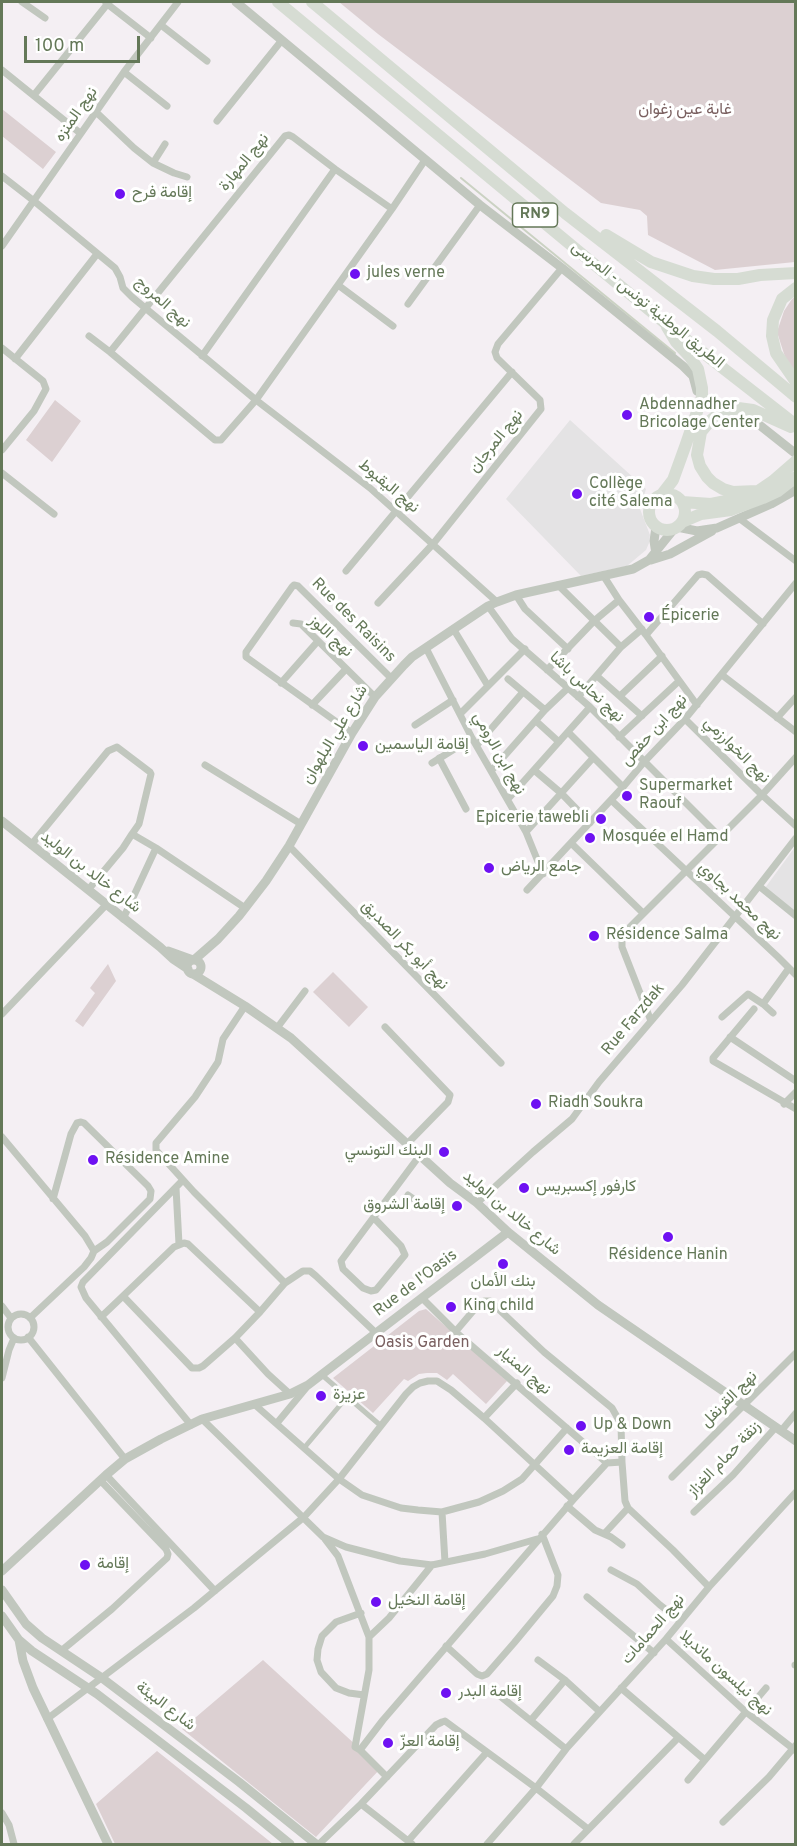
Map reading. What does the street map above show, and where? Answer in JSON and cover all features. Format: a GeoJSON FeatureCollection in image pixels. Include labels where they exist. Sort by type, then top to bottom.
{"type":"FeatureCollection","features":[{"type":"Feature","properties":{"kind":"highway","name":"الطريق الوطنية تونس - المرسى"},"geometry":{"type":"LineString","coordinates":[[278,2],[795,427]]}},
{"type":"Feature","properties":{"kind":"highway","name":"الطريق الوطنية تونس - المرسى"},"geometry":{"type":"LineString","coordinates":[[312,2],[565,213],[717,331],[795,397]]}},
{"type":"Feature","properties":{"kind":"highway"},"geometry":{"type":"LineString","coordinates":[[565,213],[651,262],[693,276],[738,279],[795,273]]}},
{"type":"Feature","properties":{"kind":"highway"},"geometry":{"type":"LineString","coordinates":[[795,288],[782,299],[773,321],[772,336],[776,353],[795,382]]}},
{"type":"Feature","properties":{"kind":"highway"},"geometry":{"type":"LineString","coordinates":[[666,323],[676,342],[698,369],[702,397],[673,480],[663,493],[651,501],[648,508],[651,522],[662,530],[678,526],[701,514],[731,510],[764,498],[795,461]]}},
{"type":"Feature","properties":{"kind":"highway"},"geometry":{"type":"LineString","coordinates":[[795,427],[753,410],[738,408],[717,415],[704,426],[698,440],[697,455],[700,466],[713,483],[733,492],[757,491],[776,486],[795,477]]}},
{"type":"Feature","properties":{"kind":"highway"},"geometry":{"type":"LineString","coordinates":[[682,502],[702,504],[727,502],[752,496],[757,491]]}},
{"type":"Feature","properties":{"kind":"highway"},"geometry":{"type":"LineString","coordinates":[[663,493],[677,496],[685,508],[685,516],[678,526]]}},
{"type":"Feature","properties":{"kind":"street"},"geometry":{"type":"LineString","coordinates":[[22,2],[45,18]]}},
{"type":"Feature","properties":{"kind":"street"},"geometry":{"type":"LineString","coordinates":[[34,95],[107,2],[150,38]]}},
{"type":"Feature","properties":{"kind":"street","name":"نهج المنزه"},"geometry":{"type":"LineString","coordinates":[[2,246],[124,72],[178,2]]}},
{"type":"Feature","properties":{"kind":"street","name":"الطريق الوطنية تونس - المرسى"},"geometry":{"type":"LineString","coordinates":[[236,2],[480,205],[689,371],[696,386],[696,412]]}},
{"type":"Feature","properties":{"kind":"street"},"geometry":{"type":"LineString","coordinates":[[161,25],[207,61]]}},
{"type":"Feature","properties":{"kind":"street"},"geometry":{"type":"LineString","coordinates":[[217,121],[282,40]]}},
{"type":"Feature","properties":{"kind":"street"},"geometry":{"type":"LineString","coordinates":[[2,70],[80,133]]}},
{"type":"Feature","properties":{"kind":"street"},"geometry":{"type":"LineString","coordinates":[[124,72],[167,106]]}},
{"type":"Feature","properties":{"kind":"street"},"geometry":{"type":"LineString","coordinates":[[96,112],[153,162],[167,170],[188,177]]}},
{"type":"Feature","properties":{"kind":"street","name":"نهج المهارة"},"geometry":{"type":"LineString","coordinates":[[146,309],[285,136],[293,137],[392,209]]}},
{"type":"Feature","properties":{"kind":"street"},"geometry":{"type":"LineString","coordinates":[[153,162],[165,144]]}},
{"type":"Feature","properties":{"kind":"street"},"geometry":{"type":"LineString","coordinates":[[89,336],[218,441],[221,440],[256,400],[425,160]]}},
{"type":"Feature","properties":{"kind":"street"},"geometry":{"type":"LineString","coordinates":[[202,356],[335,169]]}},
{"type":"Feature","properties":{"kind":"street","name":"نهج المروج"},"geometry":{"type":"LineString","coordinates":[[2,176],[115,268],[126,291],[256,400]]}},
{"type":"Feature","properties":{"kind":"street"},"geometry":{"type":"LineString","coordinates":[[408,304],[480,205]]}},
{"type":"Feature","properties":{"kind":"street"},"geometry":{"type":"LineString","coordinates":[[15,359],[97,254]]}},
{"type":"Feature","properties":{"kind":"street","name":"نهج المرجان"},"geometry":{"type":"LineString","coordinates":[[378,603],[433,544],[541,409],[540,400],[495,354],[498,344],[562,268]]}},
{"type":"Feature","properties":{"kind":"street"},"geometry":{"type":"LineString","coordinates":[[338,285],[393,326]]}},
{"type":"Feature","properties":{"kind":"street"},"geometry":{"type":"LineString","coordinates":[[110,352],[146,309]]}},
{"type":"Feature","properties":{"kind":"street"},"geometry":{"type":"LineString","coordinates":[[2,348],[43,381],[46,387],[34,411],[2,450]]}},
{"type":"Feature","properties":{"kind":"street"},"geometry":{"type":"LineString","coordinates":[[346,571],[512,372]]}},
{"type":"Feature","properties":{"kind":"street","name":"نهج اليقبوط"},"geometry":{"type":"LineString","coordinates":[[256,400],[370,488],[433,544],[493,604]]}},
{"type":"Feature","properties":{"kind":"street"},"geometry":{"type":"LineString","coordinates":[[738,408],[795,454]]}},
{"type":"Feature","properties":{"kind":"street"},"geometry":{"type":"LineString","coordinates":[[2,473],[54,514]]}},
{"type":"Feature","properties":{"kind":"street"},"geometry":{"type":"LineString","coordinates":[[652,557],[670,554],[795,490]]}},
{"type":"Feature","properties":{"kind":"street"},"geometry":{"type":"LineString","coordinates":[[740,519],[795,561]]}},
{"type":"Feature","properties":{"kind":"street"},"geometry":{"type":"LineString","coordinates":[[652,557],[678,526],[697,531],[717,528]]}},
{"type":"Feature","properties":{"kind":"street"},"geometry":{"type":"LineString","coordinates":[[652,557],[656,527]]}},
{"type":"Feature","properties":{"kind":"street","name":"شارع علي البلهوان"},"geometry":{"type":"LineString","coordinates":[[193,960],[218,939],[245,908],[289,846],[352,733],[375,697],[412,657],[493,604],[516,595],[603,574],[624,572],[652,557]]}},
{"type":"Feature","properties":{"kind":"street"},"geometry":{"type":"LineString","coordinates":[[603,574],[619,600],[697,705]]}},
{"type":"Feature","properties":{"kind":"street"},"geometry":{"type":"LineString","coordinates":[[578,697],[621,647],[644,632],[698,575],[707,575],[763,624]]}},
{"type":"Feature","properties":{"kind":"street","name":"نهج ابن حفص"},"geometry":{"type":"LineString","coordinates":[[527,890],[685,719],[795,583]]}},
{"type":"Feature","properties":{"kind":"street","name":"Rue des Raisins"},"geometry":{"type":"LineString","coordinates":[[281,683],[246,657],[246,652],[294,585],[391,678]]}},
{"type":"Feature","properties":{"kind":"street"},"geometry":{"type":"LineString","coordinates":[[558,585],[621,647]]}},
{"type":"Feature","properties":{"kind":"street"},"geometry":{"type":"LineString","coordinates":[[516,595],[525,609],[568,649]]}},
{"type":"Feature","properties":{"kind":"street"},"geometry":{"type":"LineString","coordinates":[[547,670],[594,621],[619,600]]}},
{"type":"Feature","properties":{"kind":"street","name":"نهج نحاس باشا"},"geometry":{"type":"LineString","coordinates":[[493,604],[512,639],[590,707],[720,837]]}},
{"type":"Feature","properties":{"kind":"street","name":"نهج اللوز"},"geometry":{"type":"LineString","coordinates":[[293,623],[301,624],[375,697]]}},
{"type":"Feature","properties":{"kind":"street"},"geometry":{"type":"LineString","coordinates":[[453,630],[489,686]]}},
{"type":"Feature","properties":{"kind":"street"},"geometry":{"type":"LineString","coordinates":[[318,641],[281,683],[352,733]]}},
{"type":"Feature","properties":{"kind":"street","name":"نهج ابن الرومي"},"geometry":{"type":"LineString","coordinates":[[426,648],[475,742],[526,832],[543,874]]}},
{"type":"Feature","properties":{"kind":"street"},"geometry":{"type":"LineString","coordinates":[[460,714],[525,649]]}},
{"type":"Feature","properties":{"kind":"street"},"geometry":{"type":"LineString","coordinates":[[620,696],[662,656]]}},
{"type":"Feature","properties":{"kind":"street"},"geometry":{"type":"LineString","coordinates":[[312,705],[346,669]]}},
{"type":"Feature","properties":{"kind":"street"},"geometry":{"type":"LineString","coordinates":[[722,675],[795,732]]}},
{"type":"Feature","properties":{"kind":"street"},"geometry":{"type":"LineString","coordinates":[[597,676],[642,716]]}},
{"type":"Feature","properties":{"kind":"street"},"geometry":{"type":"LineString","coordinates":[[508,679],[545,710]]}},
{"type":"Feature","properties":{"kind":"street"},"geometry":{"type":"LineString","coordinates":[[619,737],[679,681]]}},
{"type":"Feature","properties":{"kind":"street"},"geometry":{"type":"LineString","coordinates":[[492,770],[545,710],[568,688]]}},
{"type":"Feature","properties":{"kind":"street"},"geometry":{"type":"LineString","coordinates":[[432,763],[475,742],[523,692]]}},
{"type":"Feature","properties":{"kind":"street"},"geometry":{"type":"LineString","coordinates":[[777,718],[795,697]]}},
{"type":"Feature","properties":{"kind":"street"},"geometry":{"type":"LineString","coordinates":[[416,726],[453,700]]}},
{"type":"Feature","properties":{"kind":"street"},"geometry":{"type":"LineString","coordinates":[[508,799],[590,707]]}},
{"type":"Feature","properties":{"kind":"street","name":"نهج الخوارزمي"},"geometry":{"type":"LineString","coordinates":[[685,719],[795,826]]}},
{"type":"Feature","properties":{"kind":"street"},"geometry":{"type":"LineString","coordinates":[[536,721],[559,742]]}},
{"type":"Feature","properties":{"kind":"street"},"geometry":{"type":"LineString","coordinates":[[568,732],[623,787]]}},
{"type":"Feature","properties":{"kind":"street"},"geometry":{"type":"LineString","coordinates":[[31,845],[108,751],[117,747],[150,772],[139,824],[123,848],[88,890]]}},
{"type":"Feature","properties":{"kind":"street"},"geometry":{"type":"LineString","coordinates":[[651,1021],[622,947],[624,933],[762,795],[795,757]]}},
{"type":"Feature","properties":{"kind":"street"},"geometry":{"type":"LineString","coordinates":[[439,758],[466,809]]}},
{"type":"Feature","properties":{"kind":"street"},"geometry":{"type":"LineString","coordinates":[[526,832],[593,758]]}},
{"type":"Feature","properties":{"kind":"street"},"geometry":{"type":"LineString","coordinates":[[205,765],[301,825]]}},
{"type":"Feature","properties":{"kind":"street"},"geometry":{"type":"LineString","coordinates":[[534,770],[561,793],[590,823]]}},
{"type":"Feature","properties":{"kind":"street","name":"نهج محمد بجاوي"},"geometry":{"type":"LineString","coordinates":[[611,800],[795,975]]}},
{"type":"Feature","properties":{"kind":"street","name":"شارع خالد بن الوليد"},"geometry":{"type":"LineString","coordinates":[[2,821],[173,959],[196,970],[222,991],[277,1028],[320,1063],[407,1144],[508,1232],[597,1305],[795,1441]]}},
{"type":"Feature","properties":{"kind":"street"},"geometry":{"type":"LineString","coordinates":[[132,834],[245,908]]}},
{"type":"Feature","properties":{"kind":"street","name":"Rue Farzdak"},"geometry":{"type":"LineString","coordinates":[[477,1203],[572,1119],[599,1082],[682,985],[795,838]]}},
{"type":"Feature","properties":{"kind":"street"},"geometry":{"type":"LineString","coordinates":[[570,843],[643,913]]}},
{"type":"Feature","properties":{"kind":"street","name":"نهج أبو بكر الصديق"},"geometry":{"type":"LineString","coordinates":[[289,846],[501,1063]]}},
{"type":"Feature","properties":{"kind":"street"},"geometry":{"type":"LineString","coordinates":[[123,919],[156,848]]}},
{"type":"Feature","properties":{"kind":"street"},"geometry":{"type":"LineString","coordinates":[[759,886],[795,916]]}},
{"type":"Feature","properties":{"kind":"street"},"geometry":{"type":"LineString","coordinates":[[2,1014],[106,906]]}},
{"type":"Feature","properties":{"kind":"street"},"geometry":{"type":"LineString","coordinates":[[196,970],[218,939]]}},
{"type":"Feature","properties":{"kind":"street","name":"شارع خالد بن الوليد"},"geometry":{"type":"LineString","coordinates":[[160,947],[193,960]]}},
{"type":"Feature","properties":{"kind":"street"},"geometry":{"type":"LineString","coordinates":[[193,960],[200,963],[196,970]]}},
{"type":"Feature","properties":{"kind":"street"},"geometry":{"type":"LineString","coordinates":[[763,1004],[789,968]]}},
{"type":"Feature","properties":{"kind":"street"},"geometry":{"type":"LineString","coordinates":[[277,1028],[305,991]]}},
{"type":"Feature","properties":{"kind":"street"},"geometry":{"type":"LineString","coordinates":[[722,1017],[748,994],[773,1013]]}},
{"type":"Feature","properties":{"kind":"street"},"geometry":{"type":"LineString","coordinates":[[245,1006],[223,1039],[218,1062],[195,1097],[156,1143],[156,1150],[182,1181],[285,1283]]}},
{"type":"Feature","properties":{"kind":"street"},"geometry":{"type":"LineString","coordinates":[[754,1009],[713,1058],[713,1061],[795,1110]]}},
{"type":"Feature","properties":{"kind":"street"},"geometry":{"type":"LineString","coordinates":[[385,1026],[450,1095],[448,1102],[407,1144]]}},
{"type":"Feature","properties":{"kind":"street"},"geometry":{"type":"LineString","coordinates":[[730,1037],[795,1082]]}},
{"type":"Feature","properties":{"kind":"street"},"geometry":{"type":"LineString","coordinates":[[784,1104],[795,1092]]}},
{"type":"Feature","properties":{"kind":"street"},"geometry":{"type":"LineString","coordinates":[[30,1318],[84,1267],[94,1251],[107,1242],[150,1198],[151,1191],[81,1122],[73,1128],[70,1134],[54,1199]]}},
{"type":"Feature","properties":{"kind":"street"},"geometry":{"type":"LineString","coordinates":[[2,1137],[85,1236],[94,1251]]}},
{"type":"Feature","properties":{"kind":"street"},"geometry":{"type":"LineString","coordinates":[[374,1218],[401,1246],[405,1255],[376,1290],[371,1292],[363,1288],[344,1269],[341,1261],[420,1155]]}},
{"type":"Feature","properties":{"kind":"street"},"geometry":{"type":"LineString","coordinates":[[182,1181],[83,1282],[81,1287],[101,1317],[191,1425]]}},
{"type":"Feature","properties":{"kind":"street"},"geometry":{"type":"LineString","coordinates":[[176,1188],[179,1244]]}},
{"type":"Feature","properties":{"kind":"street"},"geometry":{"type":"LineString","coordinates":[[408,1195],[424,1207]]}},
{"type":"Feature","properties":{"kind":"street","name":"Rue de l'Oasis"},"geometry":{"type":"LineString","coordinates":[[2,1571],[125,1459],[202,1419],[290,1394],[308,1385],[508,1232]]}},
{"type":"Feature","properties":{"kind":"street"},"geometry":{"type":"LineString","coordinates":[[101,1317],[179,1244],[188,1244],[260,1312]]}},
{"type":"Feature","properties":{"kind":"street"},"geometry":{"type":"LineString","coordinates":[[123,1296],[192,1368],[203,1366],[235,1338],[285,1283],[303,1270],[309,1271],[376,1333]]}},
{"type":"Feature","properties":{"kind":"street","name":"نهج المنيار"},"geometry":{"type":"LineString","coordinates":[[422,1298],[456,1331],[607,1464]]}},
{"type":"Feature","properties":{"kind":"street"},"geometry":{"type":"LineString","coordinates":[[456,1331],[478,1304],[490,1301],[544,1352],[612,1408],[621,1424],[625,1502],[628,1508],[709,1587]]}},
{"type":"Feature","properties":{"kind":"street"},"geometry":{"type":"LineString","coordinates":[[2,1306],[11,1318]]}},
{"type":"Feature","properties":{"kind":"street"},"geometry":{"type":"LineString","coordinates":[[19,1314],[30,1318],[33,1322],[33,1330],[28,1337],[21,1340],[14,1338],[8,1329],[11,1318],[19,1314]]}},
{"type":"Feature","properties":{"kind":"street"},"geometry":{"type":"LineString","coordinates":[[28,1337],[125,1459]]}},
{"type":"Feature","properties":{"kind":"street"},"geometry":{"type":"LineString","coordinates":[[2,1378],[14,1338]]}},
{"type":"Feature","properties":{"kind":"street"},"geometry":{"type":"LineString","coordinates":[[235,1338],[267,1374],[290,1394]]}},
{"type":"Feature","properties":{"kind":"street","name":"نهج القرنفل"},"geometry":{"type":"LineString","coordinates":[[672,1477],[795,1353]]}},
{"type":"Feature","properties":{"kind":"street"},"geometry":{"type":"LineString","coordinates":[[322,1376],[380,1425]]}},
{"type":"Feature","properties":{"kind":"street"},"geometry":{"type":"LineString","coordinates":[[48,1719],[215,1591],[304,1517],[339,1479],[380,1425],[413,1387],[428,1381],[437,1381],[446,1386],[573,1500]]}},
{"type":"Feature","properties":{"kind":"street"},"geometry":{"type":"LineString","coordinates":[[484,1418],[517,1383]]}},
{"type":"Feature","properties":{"kind":"street"},"geometry":{"type":"LineString","coordinates":[[277,1423],[308,1385]]}},
{"type":"Feature","properties":{"kind":"street"},"geometry":{"type":"LineString","coordinates":[[304,1448],[347,1397]]}},
{"type":"Feature","properties":{"kind":"street"},"geometry":{"type":"LineString","coordinates":[[254,1404],[339,1479],[362,1495],[401,1508],[442,1512],[478,1502],[503,1491],[522,1479],[567,1428]]}},
{"type":"Feature","properties":{"kind":"street","name":"زنقة حمام الغزاز"},"geometry":{"type":"LineString","coordinates":[[694,1512],[795,1413]]}},
{"type":"Feature","properties":{"kind":"street"},"geometry":{"type":"LineString","coordinates":[[202,1419],[304,1517],[338,1557],[369,1637],[369,1670],[355,1747],[387,1776]]}},
{"type":"Feature","properties":{"kind":"street"},"geometry":{"type":"LineString","coordinates":[[360,1750],[383,1720],[567,1506],[607,1464],[622,1462]]}},
{"type":"Feature","properties":{"kind":"street"},"geometry":{"type":"LineString","coordinates":[[103,1478],[215,1591]]}},
{"type":"Feature","properties":{"kind":"street"},"geometry":{"type":"LineString","coordinates":[[61,1651],[128,1594],[167,1558],[168,1554],[103,1478]]}},
{"type":"Feature","properties":{"kind":"street","name":"نهج الحمامات"},"geometry":{"type":"LineString","coordinates":[[487,1845],[599,1711],[666,1640],[709,1587],[795,1492]]}},
{"type":"Feature","properties":{"kind":"street"},"geometry":{"type":"LineString","coordinates":[[567,1506],[595,1530],[622,1545]]}},
{"type":"Feature","properties":{"kind":"street"},"geometry":{"type":"LineString","coordinates":[[604,1534],[628,1508]]}},
{"type":"Feature","properties":{"kind":"street"},"geometry":{"type":"LineString","coordinates":[[442,1512],[445,1563]]}},
{"type":"Feature","properties":{"kind":"street"},"geometry":{"type":"LineString","coordinates":[[323,1537],[346,1547],[400,1562],[432,1565],[485,1554],[540,1537]]}},
{"type":"Feature","properties":{"kind":"street"},"geometry":{"type":"LineString","coordinates":[[446,1646],[482,1676],[487,1674],[514,1643],[553,1596],[557,1586],[558,1575],[540,1537]]}},
{"type":"Feature","properties":{"kind":"street"},"geometry":{"type":"LineString","coordinates":[[369,1637],[389,1618],[432,1565]]}},
{"type":"Feature","properties":{"kind":"street"},"geometry":{"type":"LineString","coordinates":[[611,1570],[637,1584],[681,1621]]}},
{"type":"Feature","properties":{"kind":"street","name":"شارع البيئة"},"geometry":{"type":"LineString","coordinates":[[2,1590],[26,1624],[42,1638],[102,1678],[239,1782],[317,1845]]}},
{"type":"Feature","properties":{"kind":"street"},"geometry":{"type":"LineString","coordinates":[[586,1597],[654,1653]]}},
{"type":"Feature","properties":{"kind":"street"},"geometry":{"type":"LineString","coordinates":[[361,1612],[328,1629],[320,1642],[317,1660],[321,1672],[336,1688],[364,1695]]}},
{"type":"Feature","properties":{"kind":"street","name":"شارع البيئة"},"geometry":{"type":"LineString","coordinates":[[2,1616],[19,1640],[90,1688],[290,1845]]}},
{"type":"Feature","properties":{"kind":"street"},"geometry":{"type":"LineString","coordinates":[[19,1640],[23,1661],[48,1719],[108,1845]]}},
{"type":"Feature","properties":{"kind":"street","name":"نهج نيلسون مانديلا"},"geometry":{"type":"LineString","coordinates":[[666,1640],[746,1712],[795,1748]]}},
{"type":"Feature","properties":{"kind":"street"},"geometry":{"type":"LineString","coordinates":[[538,1660],[565,1680],[599,1711]]}},
{"type":"Feature","properties":{"kind":"street"},"geometry":{"type":"LineString","coordinates":[[531,1720],[565,1680]]}},
{"type":"Feature","properties":{"kind":"street"},"geometry":{"type":"LineString","coordinates":[[621,1688],[705,1760]]}},
{"type":"Feature","properties":{"kind":"street"},"geometry":{"type":"LineString","coordinates":[[688,1780],[766,1688]]}},
{"type":"Feature","properties":{"kind":"street"},"geometry":{"type":"LineString","coordinates":[[500,1696],[566,1749]]}},
{"type":"Feature","properties":{"kind":"street"},"geometry":{"type":"LineString","coordinates":[[317,1845],[361,1804],[439,1722],[445,1721],[588,1829]]}},
{"type":"Feature","properties":{"kind":"street"},"geometry":{"type":"LineString","coordinates":[[574,1845],[678,1738]]}},
{"type":"Feature","properties":{"kind":"street"},"geometry":{"type":"LineString","coordinates":[[723,1822],[795,1748]]}},
{"type":"Feature","properties":{"kind":"street"},"geometry":{"type":"LineString","coordinates":[[361,1804],[410,1843],[487,1752]]}},
{"type":"Feature","properties":{"kind":"street"},"geometry":{"type":"LineString","coordinates":[[2,1813],[9,1825],[14,1845]]}},
{"type":"Feature","properties":{"kind":"shaded area","name":"Collège cité Salema"},"geometry":{"type":"Polygon","coordinates":[[[570,420],[646,489],[640,509],[650,535],[649,543],[646,550],[627,566],[581,576],[506,499],[570,420]]]}},
{"type":"Feature","properties":{"kind":"shaded area"},"geometry":{"type":"Polygon","coordinates":[[[795,847],[795,913],[765,888],[795,847]]]}},
{"type":"Feature","properties":{"kind":"green space","name":"غابة عين زغوان"},"geometry":{"type":"Polygon","coordinates":[[[339,2],[795,2],[795,262],[715,270],[648,235],[647,216],[640,210],[601,203],[339,2]]]}},
{"type":"Feature","properties":{"kind":"green space"},"geometry":{"type":"Polygon","coordinates":[[[2,109],[56,152],[43,169],[2,136],[2,109]]]}},
{"type":"Feature","properties":{"kind":"green space"},"geometry":{"type":"Polygon","coordinates":[[[795,297],[795,373],[786,360],[777,332],[784,311],[795,297]]]}},
{"type":"Feature","properties":{"kind":"green space"},"geometry":{"type":"Polygon","coordinates":[[[55,400],[81,421],[52,462],[26,440],[55,400]]]}},
{"type":"Feature","properties":{"kind":"green space"},"geometry":{"type":"Polygon","coordinates":[[[108,964],[116,981],[83,1027],[75,1021],[95,993],[90,988],[108,964]]]}},
{"type":"Feature","properties":{"kind":"green space"},"geometry":{"type":"Polygon","coordinates":[[[333,972],[368,1007],[349,1027],[313,992],[333,972]]]}},
{"type":"Feature","properties":{"kind":"green space","name":"Oasis Garden"},"geometry":{"type":"Polygon","coordinates":[[[426,1309],[507,1381],[486,1404],[453,1374],[447,1380],[437,1373],[419,1374],[408,1381],[404,1379],[373,1413],[333,1378],[419,1311],[426,1309]]]}},
{"type":"Feature","properties":{"kind":"green space"},"geometry":{"type":"Polygon","coordinates":[[[263,1660],[381,1768],[316,1837],[182,1729],[263,1660]]]}},
{"type":"Feature","properties":{"kind":"green space"},"geometry":{"type":"Polygon","coordinates":[[[157,1751],[273,1844],[115,1844],[96,1804],[157,1751]]]}},
{"type":"Feature","properties":{"kind":"waterway"},"geometry":{"type":"LineString","coordinates":[[461,178],[675,353]]}},
{"type":"Feature","properties":{"kind":"place","name":"إقامة فرح"},"geometry":{"type":"Point","coordinates":[120,194]}},
{"type":"Feature","properties":{"kind":"place","name":"jules verne"},"geometry":{"type":"Point","coordinates":[355,274]}},
{"type":"Feature","properties":{"kind":"place","name":"Abdennadher Bricolage Center"},"geometry":{"type":"Point","coordinates":[627,415]}},
{"type":"Feature","properties":{"kind":"place","name":"Collège cité Salema"},"geometry":{"type":"Point","coordinates":[577,494]}},
{"type":"Feature","properties":{"kind":"place","name":"Épicerie"},"geometry":{"type":"Point","coordinates":[649,617]}},
{"type":"Feature","properties":{"kind":"place","name":"إقامة الياسمين"},"geometry":{"type":"Point","coordinates":[363,746]}},
{"type":"Feature","properties":{"kind":"place","name":"Supermarket Raouf"},"geometry":{"type":"Point","coordinates":[627,796]}},
{"type":"Feature","properties":{"kind":"place","name":"Epicerie tawebli"},"geometry":{"type":"Point","coordinates":[601,819]}},
{"type":"Feature","properties":{"kind":"place","name":"Mosquée el Hamd"},"geometry":{"type":"Point","coordinates":[590,838]}},
{"type":"Feature","properties":{"kind":"place","name":"جامع الرياض"},"geometry":{"type":"Point","coordinates":[489,868]}},
{"type":"Feature","properties":{"kind":"place","name":"Résidence Salma"},"geometry":{"type":"Point","coordinates":[594,936]}},
{"type":"Feature","properties":{"kind":"place","name":"Riadh Soukra"},"geometry":{"type":"Point","coordinates":[536,1104]}},
{"type":"Feature","properties":{"kind":"place","name":"البنك التونسي"},"geometry":{"type":"Point","coordinates":[444,1152]}},
{"type":"Feature","properties":{"kind":"place","name":"Résidence Amine"},"geometry":{"type":"Point","coordinates":[93,1160]}},
{"type":"Feature","properties":{"kind":"place","name":"كارفور إكسبريس"},"geometry":{"type":"Point","coordinates":[524,1188]}},
{"type":"Feature","properties":{"kind":"place","name":"إقامة الشروق"},"geometry":{"type":"Point","coordinates":[457,1206]}},
{"type":"Feature","properties":{"kind":"place","name":"Résidence Hanin"},"geometry":{"type":"Point","coordinates":[668,1237]}},
{"type":"Feature","properties":{"kind":"place","name":"بنك الأمان"},"geometry":{"type":"Point","coordinates":[503,1264]}},
{"type":"Feature","properties":{"kind":"place","name":"King child"},"geometry":{"type":"Point","coordinates":[451,1307]}},
{"type":"Feature","properties":{"kind":"place","name":"عزيزة"},"geometry":{"type":"Point","coordinates":[321,1396]}},
{"type":"Feature","properties":{"kind":"place","name":"Up & Down"},"geometry":{"type":"Point","coordinates":[581,1426]}},
{"type":"Feature","properties":{"kind":"place","name":"إقامة العزيمة"},"geometry":{"type":"Point","coordinates":[569,1450]}},
{"type":"Feature","properties":{"kind":"place","name":"إقامة"},"geometry":{"type":"Point","coordinates":[85,1565]}},
{"type":"Feature","properties":{"kind":"place","name":"إقامة النخيل"},"geometry":{"type":"Point","coordinates":[376,1602]}},
{"type":"Feature","properties":{"kind":"place","name":"إقامة البدر"},"geometry":{"type":"Point","coordinates":[446,1693]}},
{"type":"Feature","properties":{"kind":"place","name":"إقامة العزّ"},"geometry":{"type":"Point","coordinates":[388,1743]}}]}
